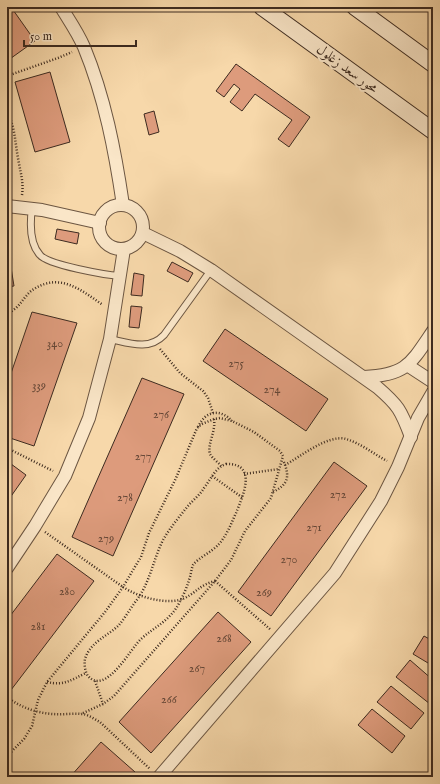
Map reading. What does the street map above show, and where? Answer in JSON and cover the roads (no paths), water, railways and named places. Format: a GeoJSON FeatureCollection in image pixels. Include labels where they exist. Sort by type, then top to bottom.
{"type":"FeatureCollection","features":[{"type":"Feature","properties":{"kind":"main road","name":"محور سعد زغلول"},"geometry":{"type":"LineString","coordinates":[[262,7],[433,131]]}},
{"type":"Feature","properties":{"kind":"main road"},"geometry":{"type":"LineString","coordinates":[[355,7],[433,64]]}},
{"type":"Feature","properties":{"kind":"street"},"geometry":{"type":"LineString","coordinates":[[62,7],[84,46],[103,102],[110,130],[123,205]]}},
{"type":"Feature","properties":{"kind":"street"},"geometry":{"type":"LineString","coordinates":[[123,205],[129,206],[139,214],[144,226],[143,233],[136,244],[124,249],[115,248],[108,245],[102,239],[100,231],[102,216],[115,206],[123,205]]}},
{"type":"Feature","properties":{"kind":"street"},"geometry":{"type":"LineString","coordinates":[[7,206],[26,207],[100,223]]}},
{"type":"Feature","properties":{"kind":"street"},"geometry":{"type":"LineString","coordinates":[[143,233],[180,251],[211,270],[364,377],[387,395],[398,407],[411,437]]}},
{"type":"Feature","properties":{"kind":"street"},"geometry":{"type":"LineString","coordinates":[[7,568],[35,526],[65,476],[89,418],[110,339],[124,249]]}},
{"type":"Feature","properties":{"kind":"street"},"geometry":{"type":"LineString","coordinates":[[364,377],[388,375],[402,370],[419,352],[433,331]]}},
{"type":"Feature","properties":{"kind":"street"},"geometry":{"type":"LineString","coordinates":[[407,365],[433,382]]}},
{"type":"Feature","properties":{"kind":"street"},"geometry":{"type":"LineString","coordinates":[[155,774],[280,638],[335,573],[381,501],[398,467],[418,418],[433,392]]}},
{"type":"Feature","properties":{"kind":"lane"},"geometry":{"type":"LineString","coordinates":[[26,207],[30,222],[30,232],[36,250],[42,257],[50,261],[94,273],[120,276]]}},
{"type":"Feature","properties":{"kind":"lane"},"geometry":{"type":"LineString","coordinates":[[110,339],[144,345],[156,342],[164,336],[211,270]]}}]}
